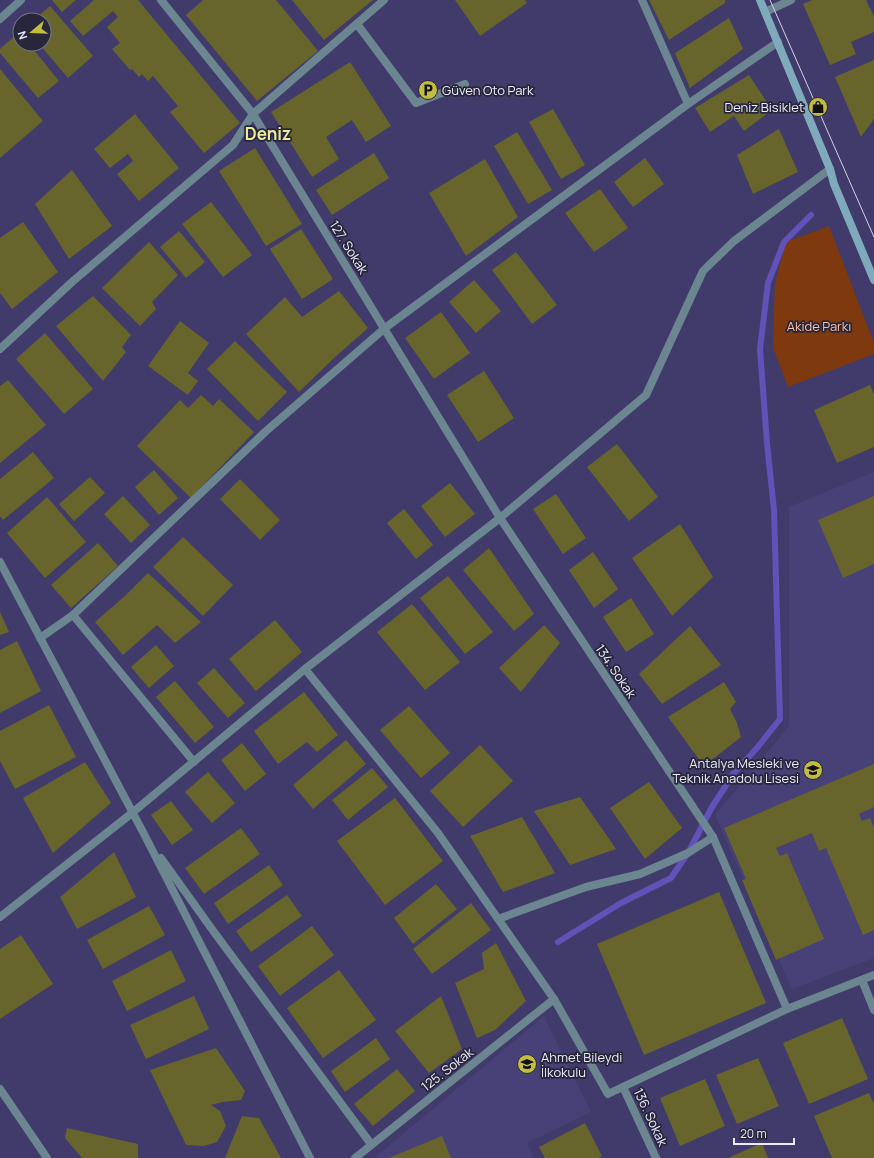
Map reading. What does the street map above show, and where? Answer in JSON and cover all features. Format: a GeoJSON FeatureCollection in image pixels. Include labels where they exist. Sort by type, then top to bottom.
{"type":"FeatureCollection","features":[{"type":"Feature","properties":{"kind":"main road"},"geometry":{"type":"LineString","coordinates":[[760,0],[830,169],[834,184],[854,234],[873,276]]}},
{"type":"Feature","properties":{"kind":"street"},"geometry":{"type":"LineString","coordinates":[[0,19],[22,0]]}},
{"type":"Feature","properties":{"kind":"street"},"geometry":{"type":"LineString","coordinates":[[0,349],[72,282],[233,145],[253,114],[384,0]]}},
{"type":"Feature","properties":{"kind":"street"},"geometry":{"type":"LineString","coordinates":[[642,0],[688,104]]}},
{"type":"Feature","properties":{"kind":"street"},"geometry":{"type":"LineString","coordinates":[[764,12],[791,0]]}},
{"type":"Feature","properties":{"kind":"street","name":"127. Sokak"},"geometry":{"type":"LineString","coordinates":[[165,2],[253,114],[500,518]]}},
{"type":"Feature","properties":{"kind":"street"},"geometry":{"type":"LineString","coordinates":[[357,24],[416,103],[465,84]]}},
{"type":"Feature","properties":{"kind":"street"},"geometry":{"type":"LineString","coordinates":[[40,638],[74,615],[265,432],[385,328],[688,104],[778,42]]}},
{"type":"Feature","properties":{"kind":"street"},"geometry":{"type":"LineString","coordinates":[[0,917],[132,813],[305,669],[500,518],[646,395],[703,271],[734,241],[830,169]]}},
{"type":"Feature","properties":{"kind":"street","name":"134. Sokak"},"geometry":{"type":"LineString","coordinates":[[500,518],[712,837],[787,1009]]}},
{"type":"Feature","properties":{"kind":"street"},"geometry":{"type":"LineString","coordinates":[[0,562],[144,834],[310,1158]]}},
{"type":"Feature","properties":{"kind":"street"},"geometry":{"type":"LineString","coordinates":[[74,615],[194,762]]}},
{"type":"Feature","properties":{"kind":"street"},"geometry":{"type":"LineString","coordinates":[[305,669],[438,833],[554,999],[608,1094],[787,1009],[874,975]]}},
{"type":"Feature","properties":{"kind":"street"},"geometry":{"type":"LineString","coordinates":[[144,834],[218,938],[371,1144]]}},
{"type":"Feature","properties":{"kind":"street"},"geometry":{"type":"LineString","coordinates":[[498,918],[586,887],[640,874],[688,853],[712,837]]}},
{"type":"Feature","properties":{"kind":"street"},"geometry":{"type":"LineString","coordinates":[[862,980],[874,1010]]}},
{"type":"Feature","properties":{"kind":"street","name":"125. Sokak"},"geometry":{"type":"LineString","coordinates":[[355,1158],[554,999]]}},
{"type":"Feature","properties":{"kind":"street","name":"136. Sokak"},"geometry":{"type":"LineString","coordinates":[[623,1087],[656,1158]]}},
{"type":"Feature","properties":{"kind":"street"},"geometry":{"type":"LineString","coordinates":[[0,1089],[46,1158]]}},
{"type":"Feature","properties":{"kind":"shaded area","name":"Antalya Mesleki ve Teknik Anadolu Lisesi"},"geometry":{"type":"Polygon","coordinates":[[[874,472],[874,958],[792,989],[715,815],[789,726],[789,507],[874,472]]]}},
{"type":"Feature","properties":{"kind":"shaded area","name":"Ahmet Bileydi İlkokulu"},"geometry":{"type":"Polygon","coordinates":[[[544,1016],[591,1112],[527,1143],[534,1158],[374,1158],[544,1016]]]}},
{"type":"Feature","properties":{"kind":"green space","name":"Akide Parkı"},"geometry":{"type":"Polygon","coordinates":[[[829,226],[874,343],[874,354],[788,387],[773,348],[775,283],[786,242],[829,226]]]}},
{"type":"Feature","properties":{"kind":"building"},"geometry":{"type":"Polygon","coordinates":[[[52,0],[76,0],[62,12],[52,0]]]}},
{"type":"Feature","properties":{"kind":"building"},"geometry":{"type":"Polygon","coordinates":[[[94,0],[138,0],[240,123],[204,153],[170,112],[178,106],[153,76],[148,81],[142,74],[139,77],[132,69],[130,70],[112,49],[120,43],[107,27],[118,17],[113,11],[83,36],[70,21],[94,0]]]}},
{"type":"Feature","properties":{"kind":"building"},"geometry":{"type":"Polygon","coordinates":[[[203,0],[276,0],[318,51],[257,101],[186,15],[203,0]]]}},
{"type":"Feature","properties":{"kind":"building"},"geometry":{"type":"Polygon","coordinates":[[[292,0],[373,0],[324,40],[292,0]]]}},
{"type":"Feature","properties":{"kind":"building"},"geometry":{"type":"Polygon","coordinates":[[[455,0],[525,0],[527,3],[480,36],[455,0]]]}},
{"type":"Feature","properties":{"kind":"building"},"geometry":{"type":"Polygon","coordinates":[[[649,0],[725,0],[725,3],[669,40],[649,0]]]}},
{"type":"Feature","properties":{"kind":"building"},"geometry":{"type":"Polygon","coordinates":[[[812,0],[866,0],[874,17],[874,32],[851,42],[856,54],[830,65],[803,4],[812,0]]]}},
{"type":"Feature","properties":{"kind":"building"},"geometry":{"type":"Polygon","coordinates":[[[50,6],[93,56],[68,78],[46,52],[52,52],[52,12],[43,12],[50,6]]]}},
{"type":"Feature","properties":{"kind":"building"},"geometry":{"type":"Polygon","coordinates":[[[729,18],[743,49],[690,88],[675,53],[729,18]]]}},
{"type":"Feature","properties":{"kind":"building"},"geometry":{"type":"Polygon","coordinates":[[[12,38],[12,52],[35,52],[59,81],[38,98],[0,53],[0,49],[12,38]]]}},
{"type":"Feature","properties":{"kind":"building"},"geometry":{"type":"Polygon","coordinates":[[[874,60],[874,119],[861,137],[835,77],[874,60]]]}},
{"type":"Feature","properties":{"kind":"building"},"geometry":{"type":"Polygon","coordinates":[[[350,62],[391,126],[366,142],[352,120],[326,137],[339,159],[312,177],[271,112],[350,62]]]}},
{"type":"Feature","properties":{"kind":"building"},"geometry":{"type":"Polygon","coordinates":[[[0,69],[43,121],[0,158],[0,69]]]}},
{"type":"Feature","properties":{"kind":"building"},"geometry":{"type":"Polygon","coordinates":[[[749,75],[772,110],[744,131],[734,116],[710,132],[695,108],[749,75]]]}},
{"type":"Feature","properties":{"kind":"building"},"geometry":{"type":"Polygon","coordinates":[[[553,109],[585,165],[561,179],[529,122],[553,109]]]}},
{"type":"Feature","properties":{"kind":"building"},"geometry":{"type":"Polygon","coordinates":[[[135,114],[179,168],[139,201],[117,174],[133,161],[128,154],[110,168],[94,149],[135,114]]]}},
{"type":"Feature","properties":{"kind":"building"},"geometry":{"type":"Polygon","coordinates":[[[779,129],[798,172],[753,194],[737,155],[779,129]]]}},
{"type":"Feature","properties":{"kind":"building"},"geometry":{"type":"Polygon","coordinates":[[[517,132],[552,190],[528,204],[494,146],[517,132]]]}},
{"type":"Feature","properties":{"kind":"building"},"geometry":{"type":"Polygon","coordinates":[[[255,148],[302,224],[266,246],[219,171],[255,148]]]}},
{"type":"Feature","properties":{"kind":"building"},"geometry":{"type":"Polygon","coordinates":[[[374,153],[389,178],[332,215],[316,190],[374,153]]]}},
{"type":"Feature","properties":{"kind":"building"},"geometry":{"type":"Polygon","coordinates":[[[645,158],[664,184],[633,207],[614,182],[645,158]]]}},
{"type":"Feature","properties":{"kind":"building"},"geometry":{"type":"Polygon","coordinates":[[[485,159],[518,217],[466,256],[429,193],[485,159]]]}},
{"type":"Feature","properties":{"kind":"building"},"geometry":{"type":"Polygon","coordinates":[[[72,170],[112,226],[69,259],[35,204],[72,170]]]}},
{"type":"Feature","properties":{"kind":"building"},"geometry":{"type":"Polygon","coordinates":[[[600,189],[628,228],[594,252],[565,213],[600,189]]]}},
{"type":"Feature","properties":{"kind":"building"},"geometry":{"type":"Polygon","coordinates":[[[211,202],[252,255],[223,277],[182,224],[211,202]]]}},
{"type":"Feature","properties":{"kind":"building"},"geometry":{"type":"Polygon","coordinates":[[[23,222],[58,272],[12,309],[0,293],[0,238],[23,222]]]}},
{"type":"Feature","properties":{"kind":"building"},"geometry":{"type":"Polygon","coordinates":[[[301,229],[333,279],[302,299],[270,249],[301,229]]]}},
{"type":"Feature","properties":{"kind":"building"},"geometry":{"type":"Polygon","coordinates":[[[179,231],[205,262],[186,278],[160,247],[179,231]]]}},
{"type":"Feature","properties":{"kind":"building"},"geometry":{"type":"Polygon","coordinates":[[[149,242],[178,275],[152,302],[156,309],[140,326],[102,288],[149,242]]]}},
{"type":"Feature","properties":{"kind":"building"},"geometry":{"type":"Polygon","coordinates":[[[516,252],[557,305],[532,324],[492,270],[516,252]]]}},
{"type":"Feature","properties":{"kind":"building"},"geometry":{"type":"Polygon","coordinates":[[[474,280],[501,311],[476,333],[449,302],[474,280]]]}},
{"type":"Feature","properties":{"kind":"building"},"geometry":{"type":"Polygon","coordinates":[[[339,291],[368,328],[299,392],[246,334],[285,297],[302,317],[339,291]]]}},
{"type":"Feature","properties":{"kind":"building"},"geometry":{"type":"Polygon","coordinates":[[[93,296],[131,335],[122,347],[126,352],[103,381],[56,326],[93,296]]]}},
{"type":"Feature","properties":{"kind":"building"},"geometry":{"type":"Polygon","coordinates":[[[441,312],[470,353],[434,379],[405,338],[441,312]]]}},
{"type":"Feature","properties":{"kind":"building"},"geometry":{"type":"Polygon","coordinates":[[[180,321],[209,343],[188,373],[198,381],[188,395],[148,366],[180,321]]]}},
{"type":"Feature","properties":{"kind":"building"},"geometry":{"type":"Polygon","coordinates":[[[45,333],[93,389],[64,414],[16,359],[45,333]]]}},
{"type":"Feature","properties":{"kind":"building"},"geometry":{"type":"Polygon","coordinates":[[[235,341],[287,392],[258,421],[207,369],[235,341]]]}},
{"type":"Feature","properties":{"kind":"building"},"geometry":{"type":"Polygon","coordinates":[[[484,371],[514,418],[478,442],[447,395],[484,371]]]}},
{"type":"Feature","properties":{"kind":"building"},"geometry":{"type":"Polygon","coordinates":[[[8,380],[46,425],[0,463],[0,386],[8,380]]]}},
{"type":"Feature","properties":{"kind":"building"},"geometry":{"type":"Polygon","coordinates":[[[870,385],[874,394],[874,447],[837,463],[814,410],[870,385]]]}},
{"type":"Feature","properties":{"kind":"building"},"geometry":{"type":"Polygon","coordinates":[[[201,395],[213,406],[219,399],[254,432],[191,498],[137,446],[180,400],[188,408],[201,395]]]}},
{"type":"Feature","properties":{"kind":"building"},"geometry":{"type":"Polygon","coordinates":[[[617,444],[658,497],[629,521],[587,467],[617,444]]]}},
{"type":"Feature","properties":{"kind":"building"},"geometry":{"type":"Polygon","coordinates":[[[33,452],[54,478],[3,520],[0,516],[0,479],[33,452]]]}},
{"type":"Feature","properties":{"kind":"building"},"geometry":{"type":"Polygon","coordinates":[[[154,470],[178,498],[159,515],[135,487],[154,470]]]}},
{"type":"Feature","properties":{"kind":"building"},"geometry":{"type":"Polygon","coordinates":[[[90,477],[105,493],[74,521],[59,504],[90,477]]]}},
{"type":"Feature","properties":{"kind":"building"},"geometry":{"type":"Polygon","coordinates":[[[240,479],[280,520],[260,540],[220,499],[240,479]]]}},
{"type":"Feature","properties":{"kind":"building"},"geometry":{"type":"Polygon","coordinates":[[[450,483],[475,514],[445,537],[421,506],[450,483]]]}},
{"type":"Feature","properties":{"kind":"building"},"geometry":{"type":"Polygon","coordinates":[[[556,494],[586,538],[563,554],[533,509],[556,494]]]}},
{"type":"Feature","properties":{"kind":"building"},"geometry":{"type":"Polygon","coordinates":[[[123,496],[150,525],[131,543],[104,514],[123,496]]]}},
{"type":"Feature","properties":{"kind":"building"},"geometry":{"type":"Polygon","coordinates":[[[874,496],[874,564],[843,578],[818,520],[874,496]]]}},
{"type":"Feature","properties":{"kind":"building"},"geometry":{"type":"Polygon","coordinates":[[[47,497],[86,542],[45,578],[7,533],[47,497]]]}},
{"type":"Feature","properties":{"kind":"building"},"geometry":{"type":"Polygon","coordinates":[[[404,509],[433,545],[416,559],[387,523],[404,509]]]}},
{"type":"Feature","properties":{"kind":"building"},"geometry":{"type":"Polygon","coordinates":[[[680,524],[713,577],[672,616],[632,558],[680,524]]]}},
{"type":"Feature","properties":{"kind":"building"},"geometry":{"type":"Polygon","coordinates":[[[183,537],[233,585],[203,616],[153,567],[183,537]]]}},
{"type":"Feature","properties":{"kind":"building"},"geometry":{"type":"Polygon","coordinates":[[[98,543],[118,566],[71,608],[51,585],[98,543]]]}},
{"type":"Feature","properties":{"kind":"building"},"geometry":{"type":"Polygon","coordinates":[[[489,548],[534,614],[514,631],[463,570],[489,548]]]}},
{"type":"Feature","properties":{"kind":"building"},"geometry":{"type":"Polygon","coordinates":[[[593,552],[618,589],[594,608],[569,570],[593,552]]]}},
{"type":"Feature","properties":{"kind":"building"},"geometry":{"type":"Polygon","coordinates":[[[148,573],[201,622],[175,643],[157,625],[123,655],[95,622],[126,595],[148,573]]]}},
{"type":"Feature","properties":{"kind":"building"},"geometry":{"type":"Polygon","coordinates":[[[448,576],[493,632],[465,654],[420,598],[448,576]]]}},
{"type":"Feature","properties":{"kind":"building"},"geometry":{"type":"Polygon","coordinates":[[[631,598],[654,634],[626,652],[603,617],[631,598]]]}},
{"type":"Feature","properties":{"kind":"building"},"geometry":{"type":"Polygon","coordinates":[[[412,604],[460,662],[425,690],[377,632],[412,604]]]}},
{"type":"Feature","properties":{"kind":"building"},"geometry":{"type":"Polygon","coordinates":[[[0,612],[9,632],[0,635],[0,612]]]}},
{"type":"Feature","properties":{"kind":"building"},"geometry":{"type":"Polygon","coordinates":[[[275,620],[302,652],[256,691],[229,659],[275,620]]]}},
{"type":"Feature","properties":{"kind":"building"},"geometry":{"type":"Polygon","coordinates":[[[544,625],[560,643],[521,692],[499,668],[544,625]]]}},
{"type":"Feature","properties":{"kind":"building"},"geometry":{"type":"Polygon","coordinates":[[[690,626],[721,665],[662,704],[639,674],[690,626]]]}},
{"type":"Feature","properties":{"kind":"building"},"geometry":{"type":"Polygon","coordinates":[[[17,641],[41,691],[0,713],[0,650],[17,641]]]}},
{"type":"Feature","properties":{"kind":"building"},"geometry":{"type":"Polygon","coordinates":[[[156,645],[174,666],[149,688],[131,667],[156,645]]]}},
{"type":"Feature","properties":{"kind":"building"},"geometry":{"type":"Polygon","coordinates":[[[214,668],[245,703],[228,718],[197,683],[214,668]]]}},
{"type":"Feature","properties":{"kind":"building"},"geometry":{"type":"Polygon","coordinates":[[[175,681],[214,727],[195,743],[156,697],[175,681]]]}},
{"type":"Feature","properties":{"kind":"building"},"geometry":{"type":"Polygon","coordinates":[[[724,682],[736,702],[730,709],[737,723],[741,737],[704,766],[668,717],[724,682]]]}},
{"type":"Feature","properties":{"kind":"building"},"geometry":{"type":"Polygon","coordinates":[[[304,692],[338,735],[317,752],[307,742],[278,764],[254,731],[304,692]]]}},
{"type":"Feature","properties":{"kind":"building"},"geometry":{"type":"Polygon","coordinates":[[[49,705],[76,757],[15,789],[0,761],[0,731],[49,705]]]}},
{"type":"Feature","properties":{"kind":"building"},"geometry":{"type":"Polygon","coordinates":[[[409,706],[450,753],[421,778],[380,730],[409,706]]]}},
{"type":"Feature","properties":{"kind":"building"},"geometry":{"type":"Polygon","coordinates":[[[346,740],[366,764],[313,809],[293,785],[346,740]]]}},
{"type":"Feature","properties":{"kind":"building"},"geometry":{"type":"Polygon","coordinates":[[[242,743],[266,774],[245,791],[221,760],[242,743]]]}},
{"type":"Feature","properties":{"kind":"building"},"geometry":{"type":"Polygon","coordinates":[[[480,745],[513,781],[463,827],[430,791],[480,745]]]}},
{"type":"Feature","properties":{"kind":"building"},"geometry":{"type":"Polygon","coordinates":[[[85,762],[111,803],[53,853],[23,798],[85,762]]]}},
{"type":"Feature","properties":{"kind":"building"},"geometry":{"type":"Polygon","coordinates":[[[874,764],[874,807],[859,814],[862,821],[870,818],[874,828],[874,930],[863,935],[826,848],[819,851],[812,833],[776,848],[780,856],[787,853],[824,939],[776,960],[742,880],[746,879],[724,828],[874,764]]]}},
{"type":"Feature","properties":{"kind":"building"},"geometry":{"type":"Polygon","coordinates":[[[372,768],[388,787],[348,820],[332,800],[372,768]]]}},
{"type":"Feature","properties":{"kind":"building"},"geometry":{"type":"Polygon","coordinates":[[[208,772],[235,803],[212,823],[185,792],[208,772]]]}},
{"type":"Feature","properties":{"kind":"building"},"geometry":{"type":"Polygon","coordinates":[[[649,782],[682,828],[645,859],[610,808],[649,782]]]}},
{"type":"Feature","properties":{"kind":"building"},"geometry":{"type":"Polygon","coordinates":[[[580,797],[616,849],[570,865],[534,811],[580,797]]]}},
{"type":"Feature","properties":{"kind":"building"},"geometry":{"type":"Polygon","coordinates":[[[395,798],[443,861],[385,905],[337,841],[395,798]]]}},
{"type":"Feature","properties":{"kind":"building"},"geometry":{"type":"Polygon","coordinates":[[[171,801],[193,830],[172,845],[151,815],[171,801]]]}},
{"type":"Feature","properties":{"kind":"building"},"geometry":{"type":"Polygon","coordinates":[[[522,817],[555,873],[503,892],[470,836],[522,817]]]}},
{"type":"Feature","properties":{"kind":"building"},"geometry":{"type":"Polygon","coordinates":[[[241,828],[260,854],[204,894],[185,868],[241,828]]]}},
{"type":"Feature","properties":{"kind":"building"},"geometry":{"type":"Polygon","coordinates":[[[114,852],[136,897],[77,929],[60,897],[114,852]]]}},
{"type":"Feature","properties":{"kind":"building"},"geometry":{"type":"Polygon","coordinates":[[[269,865],[283,885],[228,924],[214,903],[269,865]]]}},
{"type":"Feature","properties":{"kind":"building"},"geometry":{"type":"Polygon","coordinates":[[[436,884],[457,909],[413,944],[394,918],[436,884]]]}},
{"type":"Feature","properties":{"kind":"building"},"geometry":{"type":"Polygon","coordinates":[[[719,892],[766,1003],[644,1055],[597,944],[719,892]]]}},
{"type":"Feature","properties":{"kind":"building"},"geometry":{"type":"Polygon","coordinates":[[[287,895],[302,916],[251,952],[236,931],[287,895]]]}},
{"type":"Feature","properties":{"kind":"building"},"geometry":{"type":"Polygon","coordinates":[[[471,903],[491,930],[432,974],[413,949],[471,903]]]}},
{"type":"Feature","properties":{"kind":"building"},"geometry":{"type":"Polygon","coordinates":[[[149,906],[165,935],[103,969],[87,940],[149,906]]]}},
{"type":"Feature","properties":{"kind":"building"},"geometry":{"type":"Polygon","coordinates":[[[312,926],[334,955],[280,996],[258,966],[312,926]]]}},
{"type":"Feature","properties":{"kind":"building"},"geometry":{"type":"Polygon","coordinates":[[[21,935],[53,984],[0,1019],[0,949],[21,935]]]}},
{"type":"Feature","properties":{"kind":"building"},"geometry":{"type":"Polygon","coordinates":[[[496,943],[526,1001],[495,1030],[477,1038],[455,983],[484,969],[482,953],[496,943]]]}},
{"type":"Feature","properties":{"kind":"building"},"geometry":{"type":"Polygon","coordinates":[[[171,950],[186,981],[127,1011],[112,981],[171,950]]]}},
{"type":"Feature","properties":{"kind":"building"},"geometry":{"type":"Polygon","coordinates":[[[339,970],[376,1020],[323,1058],[287,1008],[339,970]]]}},
{"type":"Feature","properties":{"kind":"building"},"geometry":{"type":"Polygon","coordinates":[[[194,996],[209,1029],[146,1059],[130,1025],[194,996]]]}},
{"type":"Feature","properties":{"kind":"building"},"geometry":{"type":"Polygon","coordinates":[[[441,996],[462,1049],[429,1073],[395,1031],[441,996]]]}},
{"type":"Feature","properties":{"kind":"building"},"geometry":{"type":"Polygon","coordinates":[[[842,1018],[868,1079],[809,1104],[783,1043],[842,1018]]]}},
{"type":"Feature","properties":{"kind":"building"},"geometry":{"type":"Polygon","coordinates":[[[376,1038],[390,1059],[345,1092],[331,1071],[376,1038]]]}},
{"type":"Feature","properties":{"kind":"building"},"geometry":{"type":"Polygon","coordinates":[[[216,1048],[245,1091],[241,1100],[211,1105],[220,1111],[226,1126],[217,1142],[204,1146],[186,1145],[150,1070],[216,1048]]]}},
{"type":"Feature","properties":{"kind":"building"},"geometry":{"type":"Polygon","coordinates":[[[758,1058],[779,1106],[737,1124],[716,1075],[758,1058]]]}},
{"type":"Feature","properties":{"kind":"building"},"geometry":{"type":"Polygon","coordinates":[[[397,1069],[415,1091],[373,1126],[354,1104],[397,1069]]]}},
{"type":"Feature","properties":{"kind":"building"},"geometry":{"type":"Polygon","coordinates":[[[705,1079],[725,1126],[680,1146],[660,1098],[705,1079]]]}},
{"type":"Feature","properties":{"kind":"building"},"geometry":{"type":"Polygon","coordinates":[[[869,1093],[874,1104],[874,1158],[832,1158],[814,1116],[869,1093]]]}},
{"type":"Feature","properties":{"kind":"building"},"geometry":{"type":"Polygon","coordinates":[[[242,1116],[259,1118],[281,1158],[225,1158],[242,1116]]]}},
{"type":"Feature","properties":{"kind":"building"},"geometry":{"type":"Polygon","coordinates":[[[585,1123],[602,1156],[599,1158],[545,1158],[539,1147],[585,1123]]]}},
{"type":"Feature","properties":{"kind":"building"},"geometry":{"type":"Polygon","coordinates":[[[67,1128],[138,1144],[138,1158],[82,1158],[65,1138],[67,1128]]]}},
{"type":"Feature","properties":{"kind":"building"},"geometry":{"type":"Polygon","coordinates":[[[442,1136],[451,1158],[389,1158],[442,1136]]]}},
{"type":"Feature","properties":{"kind":"building"},"geometry":{"type":"Polygon","coordinates":[[[762,1143],[768,1158],[728,1158],[762,1143]]]}},
{"type":"Feature","properties":{"kind":"waterway"},"geometry":{"type":"LineString","coordinates":[[558,942],[621,903],[671,878],[688,853],[712,807],[734,773],[757,748],[780,719],[774,510],[760,349],[768,283],[784,242],[811,215]]}},
{"type":"Feature","properties":{"kind":"tram line"},"geometry":{"type":"LineString","coordinates":[[770,0],[874,237]]}},
{"type":"Feature","properties":{"kind":"place","name":"Güven Oto Park"},"geometry":{"type":"Point","coordinates":[428,90]}},
{"type":"Feature","properties":{"kind":"place","name":"Deniz Bisiklet"},"geometry":{"type":"Point","coordinates":[818,107]}},
{"type":"Feature","properties":{"kind":"place","name":"Antalya Mesleki ve Teknik Anadolu Lisesi"},"geometry":{"type":"Point","coordinates":[813,770]}},
{"type":"Feature","properties":{"kind":"place","name":"Ahmet Bileydi İlkokulu"},"geometry":{"type":"Point","coordinates":[527,1064]}},
{"type":"Feature","properties":{"kind":"district","name":"Deniz"},"geometry":{"type":"Point","coordinates":[268,134]}}]}
